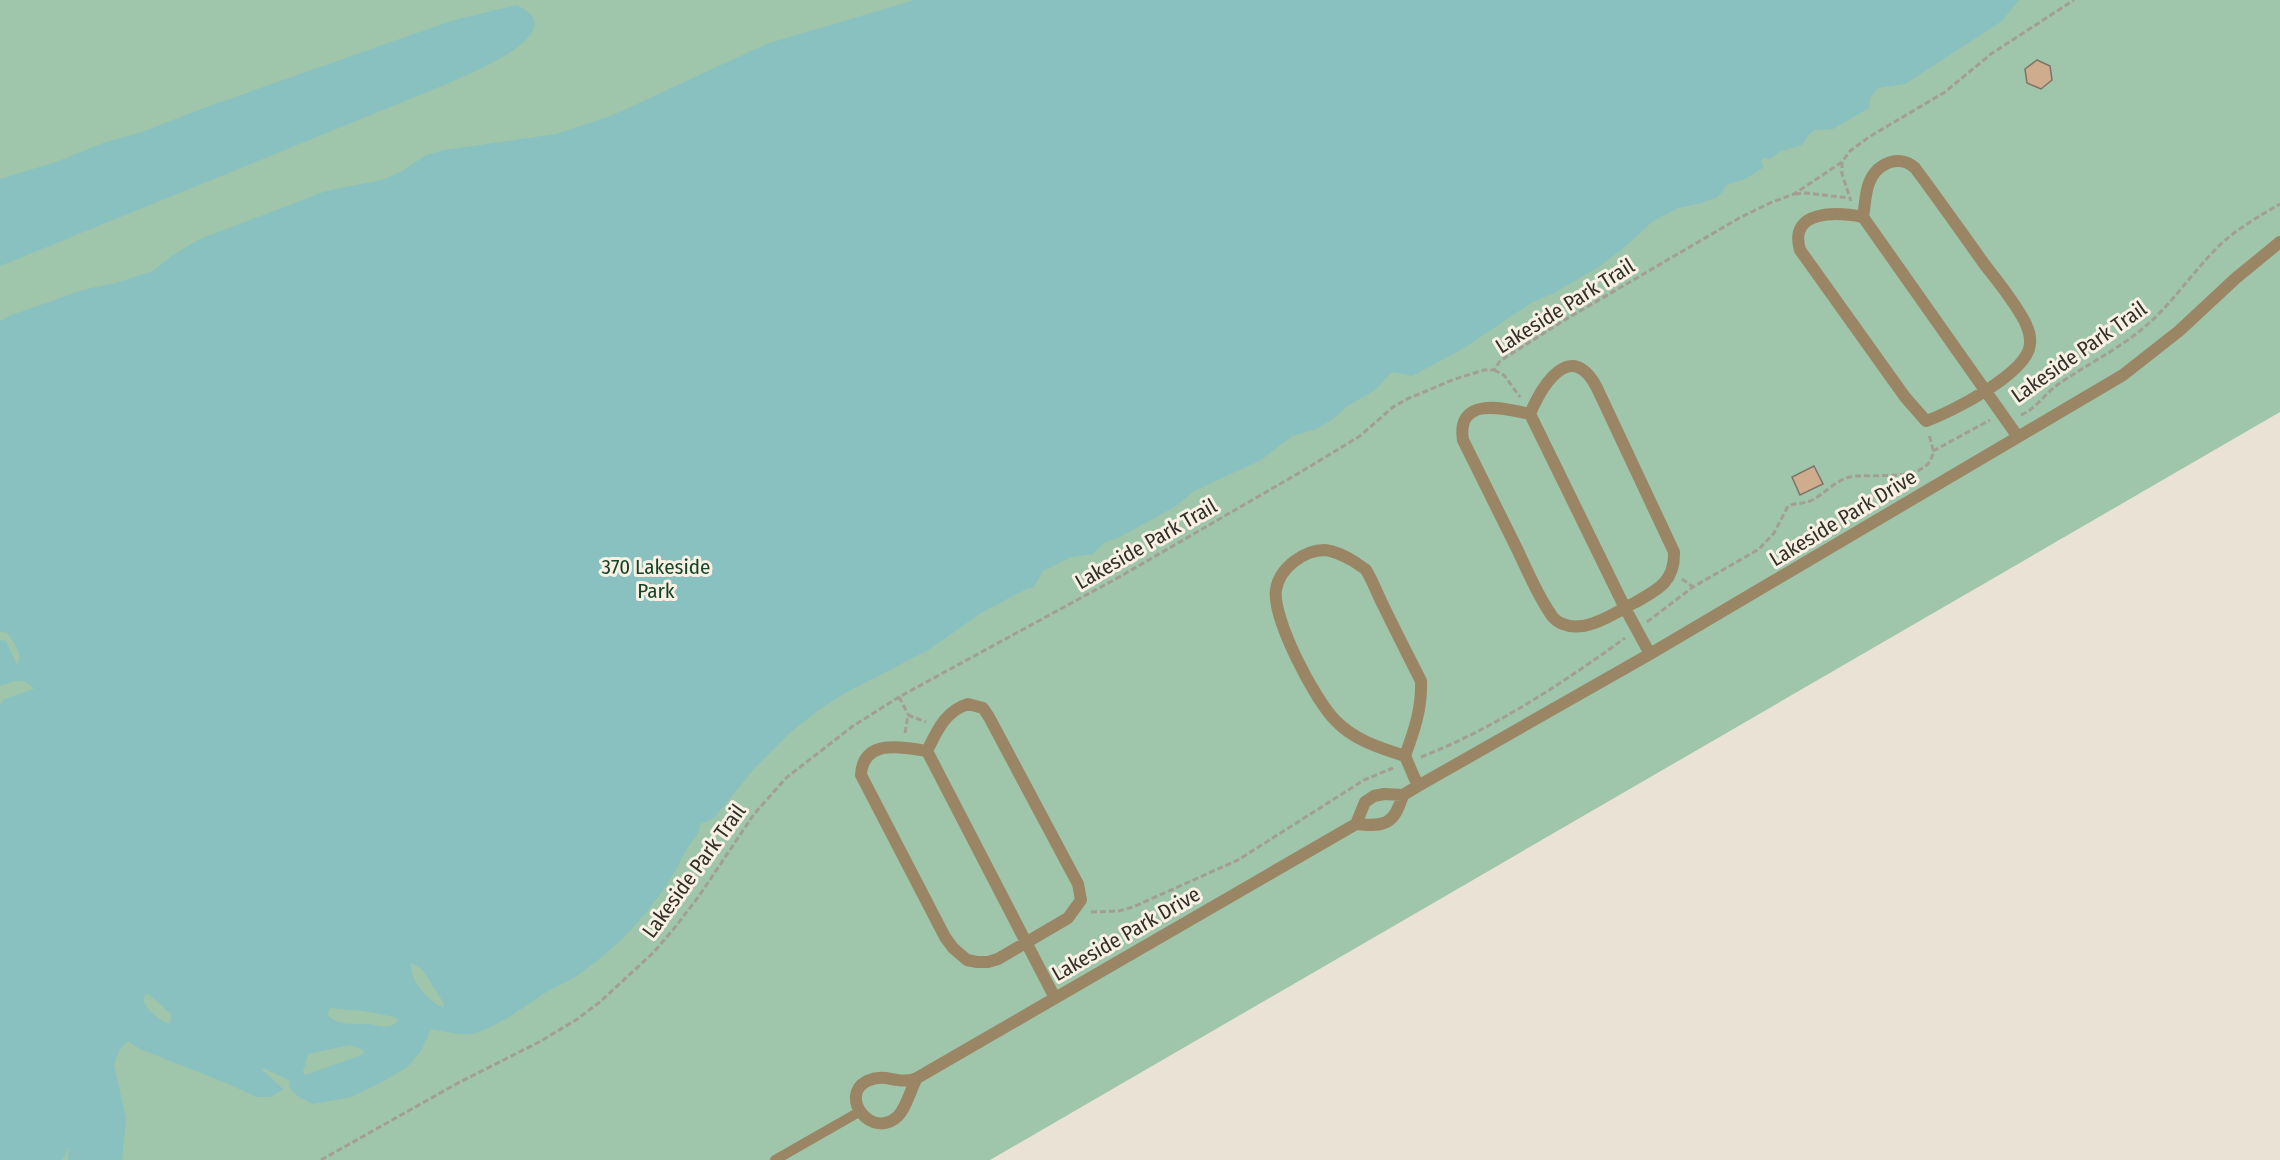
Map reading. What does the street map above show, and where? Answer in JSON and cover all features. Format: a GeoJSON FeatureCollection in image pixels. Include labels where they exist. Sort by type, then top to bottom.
{"type":"FeatureCollection","features":[{"type":"Feature","properties":{"kind":"street"},"geometry":{"type":"LineString","coordinates":[[1863,217],[1868,184],[1875,173],[1896,160],[1908,162],[1919,173],[2012,301],[2030,334],[2030,346],[2026,357],[2015,369],[1986,389],[1942,415],[1926,421],[1905,397],[1800,249],[1797,240],[1800,228],[1807,221],[1818,216],[1842,213],[1863,217],[1986,389],[2018,437]]}},
{"type":"Feature","properties":{"kind":"street","name":"Lakeside Park Drive"},"geometry":{"type":"LineString","coordinates":[[1356,824],[1365,802],[1384,794],[1403,795],[1650,654],[2123,375],[2179,331],[2235,278],[2280,242]]}},
{"type":"Feature","properties":{"kind":"street"},"geometry":{"type":"LineString","coordinates":[[1576,365],[1584,369],[1590,375],[1621,437],[1674,552],[1675,564],[1672,574],[1662,585],[1625,608],[1592,624],[1576,627],[1563,624],[1551,615],[1463,440],[1461,428],[1467,416],[1474,411],[1497,407],[1530,414],[1545,384],[1565,368],[1576,365]]}},
{"type":"Feature","properties":{"kind":"street"},"geometry":{"type":"LineString","coordinates":[[1530,414],[1650,654]]}},
{"type":"Feature","properties":{"kind":"street"},"geometry":{"type":"LineString","coordinates":[[1406,759],[1353,735],[1335,721],[1321,702],[1286,633],[1275,604],[1276,588],[1285,570],[1295,560],[1309,552],[1327,550],[1345,556],[1365,569],[1421,681],[1422,698],[1418,720],[1406,759],[1418,786]]}},
{"type":"Feature","properties":{"kind":"street"},"geometry":{"type":"LineString","coordinates":[[968,704],[983,708],[1077,884],[1081,900],[1068,918],[998,959],[977,962],[960,955],[945,937],[861,775],[865,760],[876,750],[894,746],[927,751],[939,727],[958,707],[968,704]]}},
{"type":"Feature","properties":{"kind":"street"},"geometry":{"type":"LineString","coordinates":[[927,751],[1055,998]]}},
{"type":"Feature","properties":{"kind":"street","name":"Lakeside Park Drive"},"geometry":{"type":"LineString","coordinates":[[860,1112],[856,1105],[857,1094],[865,1082],[882,1077],[899,1082],[917,1078],[1356,824],[1381,825],[1389,821],[1395,816],[1403,795]]}},
{"type":"Feature","properties":{"kind":"street"},"geometry":{"type":"LineString","coordinates":[[860,1112],[875,1123],[890,1121],[904,1106],[917,1078]]}},
{"type":"Feature","properties":{"kind":"lane"},"geometry":{"type":"LineString","coordinates":[[775,1160],[860,1112]]}},
{"type":"Feature","properties":{"kind":"path","name":"Lakeside Park Trail"},"geometry":{"type":"LineString","coordinates":[[321,1160],[458,1083],[539,1042],[576,1020],[601,1001],[654,952],[676,926],[754,814],[786,778],[853,726],[899,697],[1121,576],[1304,470],[1360,436],[1393,407],[1407,399],[1455,379],[1484,370],[1494,370],[1500,361],[1563,321],[1741,217],[1794,194],[1842,162],[1850,151],[1869,137],[1945,92],[1991,54],[2074,0]]}},
{"type":"Feature","properties":{"kind":"path"},"geometry":{"type":"LineString","coordinates":[[1842,162],[1842,174],[1850,198],[1863,217]]}},
{"type":"Feature","properties":{"kind":"path"},"geometry":{"type":"LineString","coordinates":[[1794,194],[1806,192],[1850,198]]}},
{"type":"Feature","properties":{"kind":"path","name":"Lakeside Park Trail"},"geometry":{"type":"LineString","coordinates":[[1078,906],[1086,912],[1119,911],[1180,887],[1253,851],[1364,780],[1406,759],[1485,727],[1561,682],[1637,630],[1693,587],[1758,549],[1774,532],[1788,506],[1793,503],[1810,501],[1838,482],[1850,477],[1890,477],[1915,471],[1928,464],[1933,451],[1987,420],[2024,414],[2049,390],[2136,334],[2168,304],[2217,247],[2232,234],[2280,204]]}},
{"type":"Feature","properties":{"kind":"path"},"geometry":{"type":"LineString","coordinates":[[1494,370],[1504,375],[1512,384],[1530,414]]}},
{"type":"Feature","properties":{"kind":"path"},"geometry":{"type":"LineString","coordinates":[[1926,421],[1933,451]]}},
{"type":"Feature","properties":{"kind":"path"},"geometry":{"type":"LineString","coordinates":[[899,697],[908,715],[903,747]]}},
{"type":"Feature","properties":{"kind":"path"},"geometry":{"type":"LineString","coordinates":[[908,715],[939,727]]}},
{"type":"Feature","properties":{"kind":"green space","name":"370 Lakeside Park"},"geometry":{"type":"Polygon","coordinates":[[[0,0],[2280,0],[2280,412],[990,1160],[0,1160],[0,0]]]}},
{"type":"Feature","properties":{"kind":"water"},"geometry":{"type":"Polygon","coordinates":[[[915,0],[2019,0],[2002,21],[1905,84],[1878,88],[1870,98],[1869,108],[1833,129],[1815,130],[1809,134],[1802,145],[1781,151],[1769,159],[1763,158],[1761,161],[1764,167],[1745,179],[1726,185],[1717,197],[1678,208],[1653,221],[1600,266],[1554,293],[1531,303],[1464,348],[1412,376],[1394,372],[1390,374],[1375,390],[1349,405],[1333,419],[1316,429],[1292,436],[1261,460],[1194,491],[1176,506],[1118,538],[1105,542],[1093,554],[1071,557],[1043,571],[1033,588],[1028,588],[981,613],[930,649],[847,692],[820,709],[792,731],[754,769],[714,818],[700,824],[697,835],[666,886],[628,933],[577,976],[544,993],[501,1022],[471,1034],[431,1029],[421,1051],[407,1067],[351,1097],[313,1104],[297,1096],[290,1088],[289,1080],[263,1068],[262,1070],[283,1089],[271,1097],[256,1097],[140,1049],[128,1041],[119,1050],[114,1065],[126,1119],[122,1160],[68,1160],[69,1147],[62,1160],[0,1160],[0,705],[4,699],[34,689],[22,681],[0,686],[0,640],[6,641],[17,665],[19,657],[7,633],[0,631],[0,321],[86,289],[116,283],[153,271],[170,257],[200,239],[326,191],[382,180],[401,172],[426,155],[445,150],[556,134],[611,116],[766,44],[915,0]],[[411,963],[411,970],[421,990],[432,1001],[444,1008],[443,1002],[422,969],[411,963]],[[147,993],[143,999],[154,1014],[170,1024],[171,1014],[147,993]],[[330,1008],[327,1015],[341,1023],[351,1024],[384,1026],[392,1025],[398,1020],[395,1017],[364,1011],[330,1008]],[[350,1045],[308,1054],[303,1072],[305,1075],[364,1054],[363,1050],[350,1045]]]}},
{"type":"Feature","properties":{"kind":"water"},"geometry":{"type":"Polygon","coordinates":[[[516,5],[531,15],[534,27],[527,39],[513,50],[476,71],[0,266],[0,179],[56,162],[106,142],[142,132],[451,21],[516,5]]]}},
{"type":"Feature","properties":{"kind":"building"},"geometry":{"type":"Polygon","coordinates":[[[2037,60],[2050,66],[2052,80],[2041,89],[2027,83],[2025,69],[2037,60]]]}},
{"type":"Feature","properties":{"kind":"building"},"geometry":{"type":"Polygon","coordinates":[[[1814,466],[1823,484],[1800,495],[1792,477],[1814,466]]]}}]}
